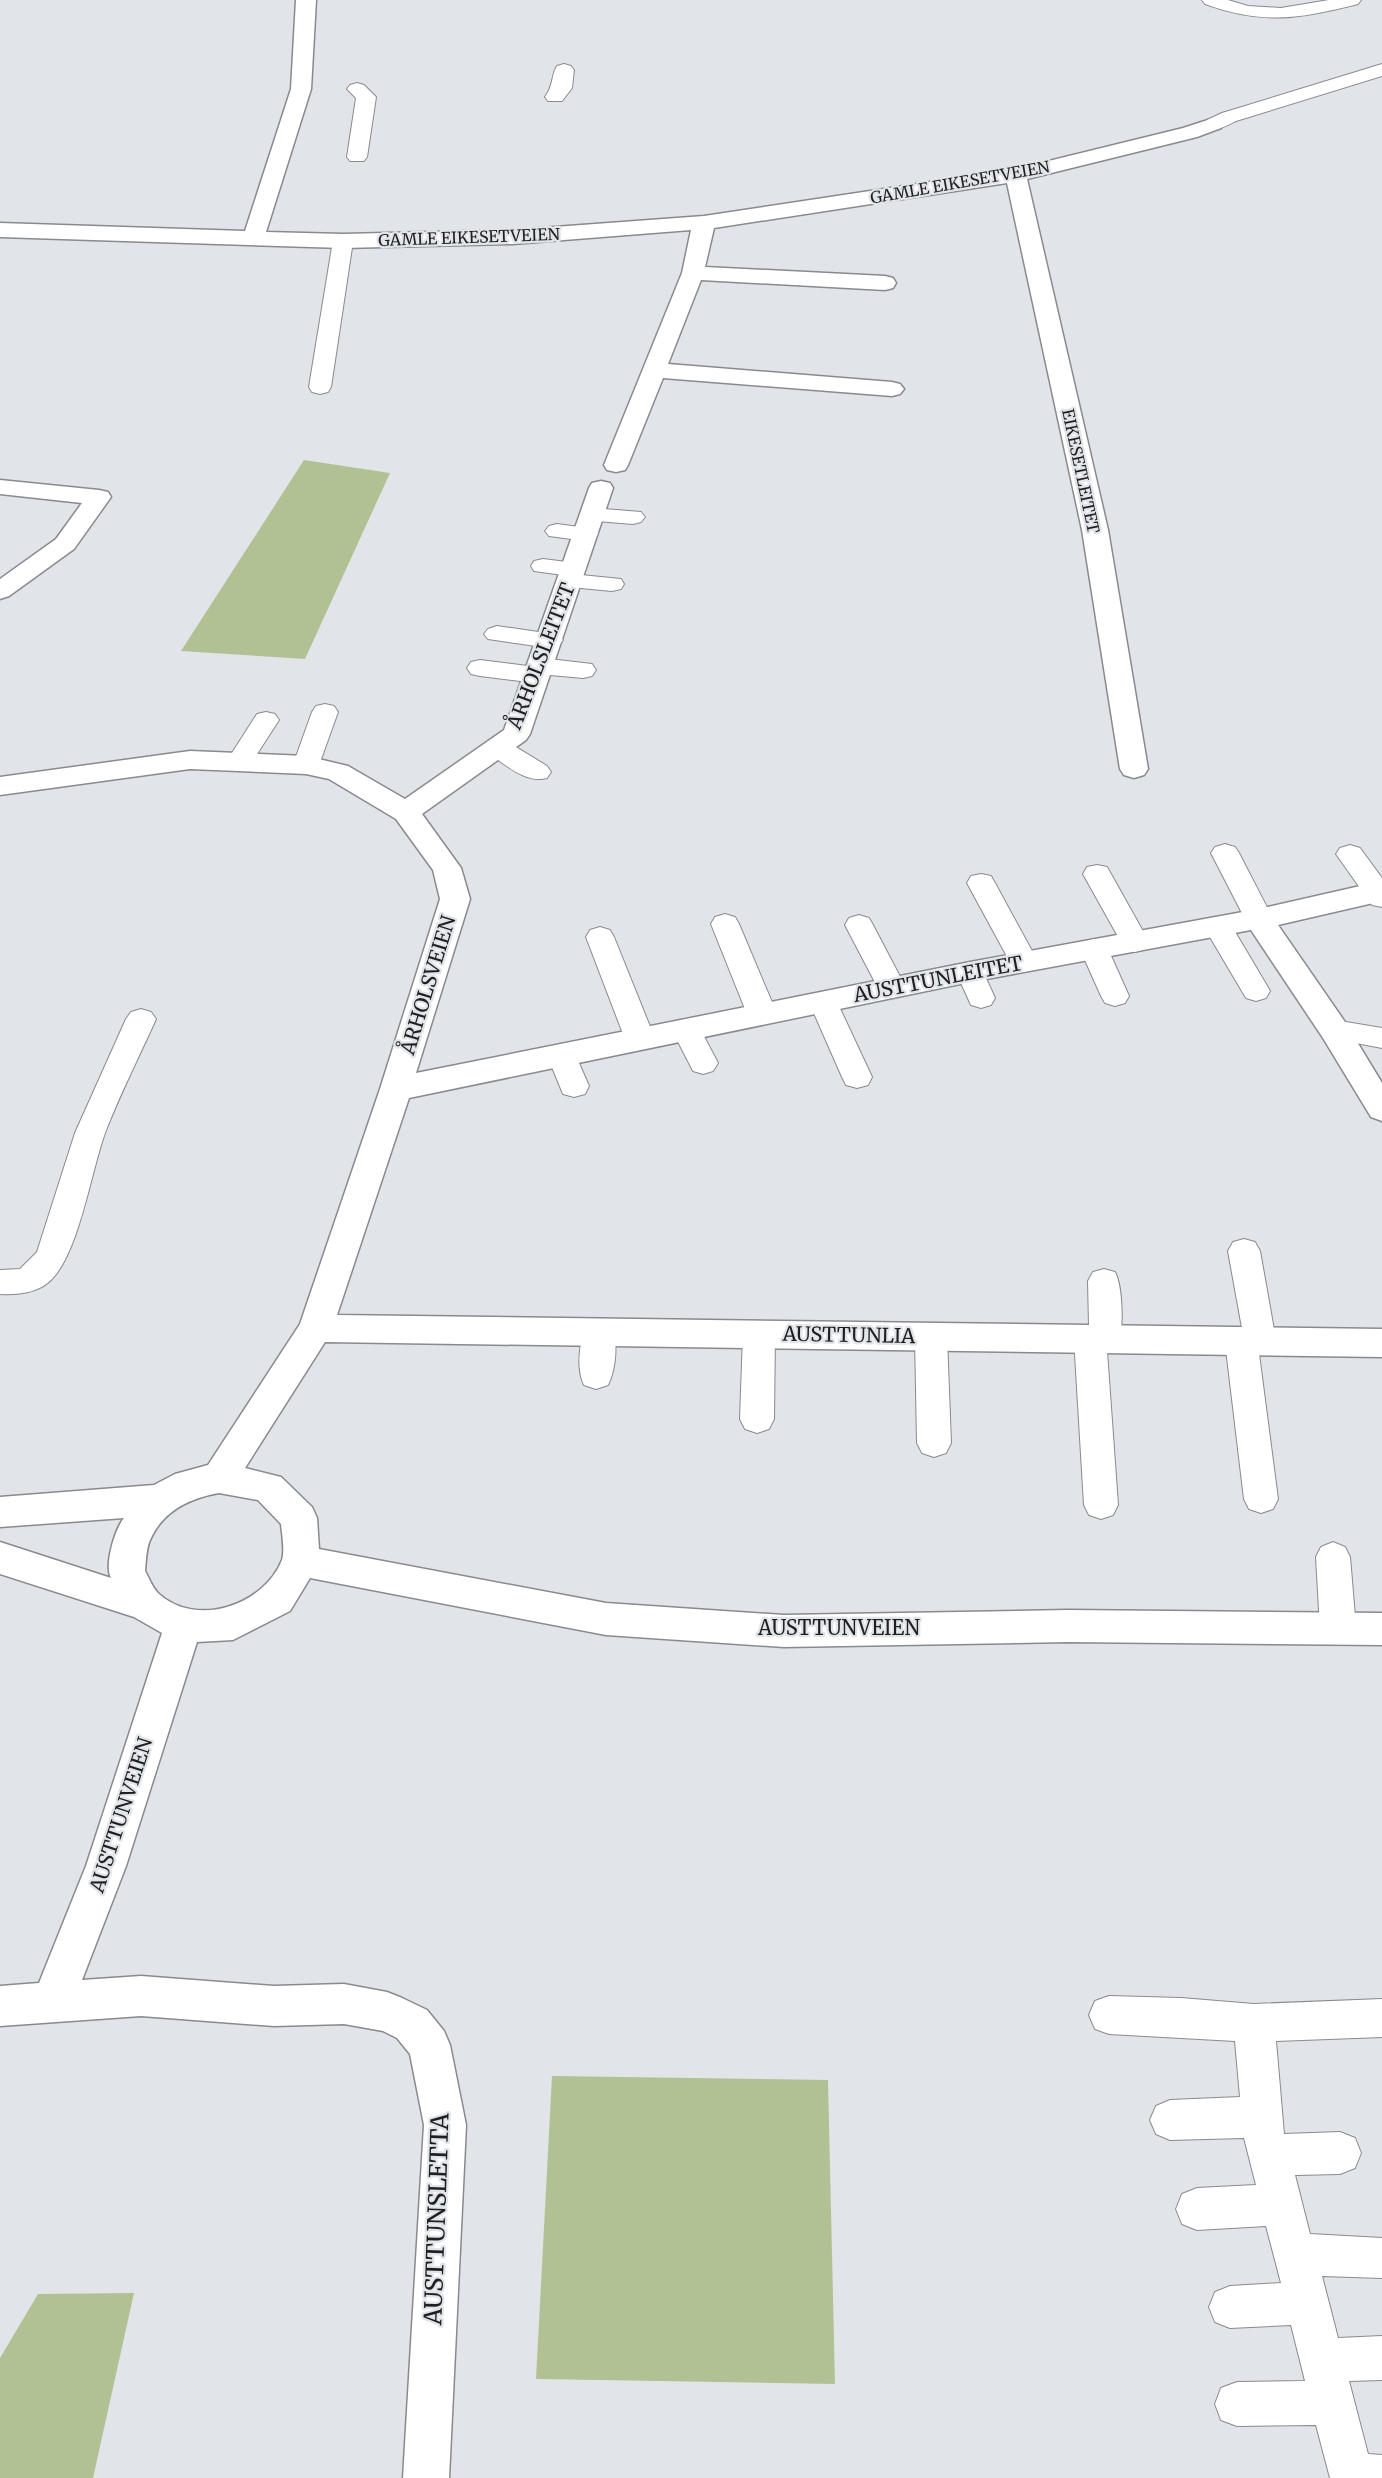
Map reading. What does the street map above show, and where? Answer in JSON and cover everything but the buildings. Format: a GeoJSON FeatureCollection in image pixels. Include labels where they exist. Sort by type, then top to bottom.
{"type":"FeatureCollection","features":[{"type":"Feature","properties":{"kind":"street"},"geometry":{"type":"LineString","coordinates":[[253,239],[302,89],[306,0]]}},
{"type":"Feature","properties":{"kind":"street","name":"GAMLE EIKESETVEIEN"},"geometry":{"type":"LineString","coordinates":[[0,230],[343,241],[513,237],[704,223],[1016,175],[1190,133],[1214,124]]}},
{"type":"Feature","properties":{"kind":"street","name":"EIKESETLEITET"},"geometry":{"type":"LineString","coordinates":[[1016,175],[1095,530],[1134,769]]}},
{"type":"Feature","properties":{"kind":"street"},"geometry":{"type":"LineString","coordinates":[[616,465],[693,273],[704,223]]}},
{"type":"Feature","properties":{"kind":"street"},"geometry":{"type":"LineString","coordinates":[[693,273],[885,283]]}},
{"type":"Feature","properties":{"kind":"street"},"geometry":{"type":"LineString","coordinates":[[653,370],[892,389]]}},
{"type":"Feature","properties":{"kind":"street"},"geometry":{"type":"LineString","coordinates":[[0,487],[99,497],[64,544],[0,591]]}},
{"type":"Feature","properties":{"kind":"street","name":"ÅRHOLSLEITET"},"geometry":{"type":"LineString","coordinates":[[406,812],[516,734],[601,488]]}},
{"type":"Feature","properties":{"kind":"street","name":"ÅRHOLSVEIEN"},"geometry":{"type":"LineString","coordinates":[[0,786],[190,760],[306,765],[338,772],[406,812],[447,868],[455,899],[396,1089],[316,1328],[219,1478]]}},
{"type":"Feature","properties":{"kind":"street","name":"AUSTTUNLEITET"},"geometry":{"type":"LineString","coordinates":[[396,1089],[892,988],[976,985],[1024,962],[1218,927],[1380,894]]}},
{"type":"Feature","properties":{"kind":"street"},"geometry":{"type":"LineString","coordinates":[[1259,919],[1334,1030],[1382,1109]]}},
{"type":"Feature","properties":{"kind":"street","name":"AUSTTUNLIA"},"geometry":{"type":"LineString","coordinates":[[316,1328],[1382,1343]]}},
{"type":"Feature","properties":{"kind":"street"},"geometry":{"type":"LineString","coordinates":[[0,1558],[145,1605],[183,1626],[233,1624],[278,1600],[301,1561],[298,1518],[268,1487],[219,1478],[188,1484],[160,1500],[133,1533],[126,1572],[145,1605]]}},
{"type":"Feature","properties":{"kind":"street"},"geometry":{"type":"LineString","coordinates":[[0,1512],[160,1500]]}},
{"type":"Feature","properties":{"kind":"street","name":"AUSTTUNVEIEN"},"geometry":{"type":"LineString","coordinates":[[301,1561],[606,1619],[772,1630],[1068,1626],[1382,1629]]}},
{"type":"Feature","properties":{"kind":"street","name":"AUSTTUNVEIEN"},"geometry":{"type":"LineString","coordinates":[[53,2001],[106,1866],[183,1626]]}},
{"type":"Feature","properties":{"kind":"street","name":"AUSTTUNSLETTA"},"geometry":{"type":"LineString","coordinates":[[0,2006],[141,1996],[274,2006],[344,2004],[387,2012],[412,2024],[429,2045],[445,2125],[426,2478]]}},
{"type":"Feature","properties":{"kind":"lane"},"geometry":{"type":"LineString","coordinates":[[1210,0],[1235,10],[1272,15],[1352,0]]}},
{"type":"Feature","properties":{"kind":"lane"},"geometry":{"type":"LineString","coordinates":[[555,97],[562,88],[564,70]]}},
{"type":"Feature","properties":{"kind":"lane"},"geometry":{"type":"LineString","coordinates":[[1214,124],[1229,117],[1382,70]]}},
{"type":"Feature","properties":{"kind":"lane"},"geometry":{"type":"LineString","coordinates":[[357,88],[366,97],[357,157]]}},
{"type":"Feature","properties":{"kind":"lane"},"geometry":{"type":"LineString","coordinates":[[320,387],[343,241]]}},
{"type":"Feature","properties":{"kind":"lane"},"geometry":{"type":"LineString","coordinates":[[557,531],[633,517]]}},
{"type":"Feature","properties":{"kind":"lane"},"geometry":{"type":"LineString","coordinates":[[543,566],[612,584]]}},
{"type":"Feature","properties":{"kind":"lane"},"geometry":{"type":"LineString","coordinates":[[497,634],[550,640]]}},
{"type":"Feature","properties":{"kind":"lane"},"geometry":{"type":"LineString","coordinates":[[480,668],[583,670]]}},
{"type":"Feature","properties":{"kind":"lane"},"geometry":{"type":"LineString","coordinates":[[306,765],[325,712]]}},
{"type":"Feature","properties":{"kind":"lane"},"geometry":{"type":"LineString","coordinates":[[239,762],[266,720]]}},
{"type":"Feature","properties":{"kind":"lane"},"geometry":{"type":"LineString","coordinates":[[498,747],[538,772]]}},
{"type":"Feature","properties":{"kind":"lane"},"geometry":{"type":"LineString","coordinates":[[1225,854],[1259,919]]}},
{"type":"Feature","properties":{"kind":"lane"},"geometry":{"type":"LineString","coordinates":[[1350,854],[1380,894]]}},
{"type":"Feature","properties":{"kind":"lane"},"geometry":{"type":"LineString","coordinates":[[1097,874],[1135,942]]}},
{"type":"Feature","properties":{"kind":"lane"},"geometry":{"type":"LineString","coordinates":[[981,883],[1024,962]]}},
{"type":"Feature","properties":{"kind":"lane"},"geometry":{"type":"LineString","coordinates":[[725,924],[762,1014]]}},
{"type":"Feature","properties":{"kind":"lane"},"geometry":{"type":"LineString","coordinates":[[859,925],[892,988]]}},
{"type":"Feature","properties":{"kind":"lane"},"geometry":{"type":"LineString","coordinates":[[1218,927],[1256,991]]}},
{"type":"Feature","properties":{"kind":"lane"},"geometry":{"type":"LineString","coordinates":[[600,937],[640,1039]]}},
{"type":"Feature","properties":{"kind":"lane"},"geometry":{"type":"LineString","coordinates":[[1094,949],[1115,996]]}},
{"type":"Feature","properties":{"kind":"lane"},"geometry":{"type":"LineString","coordinates":[[823,1002],[857,1077]]}},
{"type":"Feature","properties":{"kind":"lane"},"geometry":{"type":"LineString","coordinates":[[0,1282],[19,1284],[41,1272],[52,1255],[90,1132],[141,1019]]}},
{"type":"Feature","properties":{"kind":"lane"},"geometry":{"type":"LineString","coordinates":[[687,1030],[703,1063]]}},
{"type":"Feature","properties":{"kind":"lane"},"geometry":{"type":"LineString","coordinates":[[1334,1030],[1382,1038]]}},
{"type":"Feature","properties":{"kind":"lane"},"geometry":{"type":"LineString","coordinates":[[562,1055],[574,1086]]}},
{"type":"Feature","properties":{"kind":"lane"},"geometry":{"type":"LineString","coordinates":[[1244,1251],[1261,1499]]}},
{"type":"Feature","properties":{"kind":"lane"},"geometry":{"type":"LineString","coordinates":[[1101,1505],[1098,1339],[1104,1281]]}},
{"type":"Feature","properties":{"kind":"lane"},"geometry":{"type":"LineString","coordinates":[[596,1376],[599,1332]]}},
{"type":"Feature","properties":{"kind":"lane"},"geometry":{"type":"LineString","coordinates":[[758,1419],[759,1334]]}},
{"type":"Feature","properties":{"kind":"lane"},"geometry":{"type":"LineString","coordinates":[[931,1337],[934,1443]]}},
{"type":"Feature","properties":{"kind":"lane"},"geometry":{"type":"LineString","coordinates":[[1333,1557],[1338,1628]]}},
{"type":"Feature","properties":{"kind":"lane"},"geometry":{"type":"LineString","coordinates":[[1109,2015],[1181,2017],[1254,2023],[1382,2018]]}},
{"type":"Feature","properties":{"kind":"lane"},"geometry":{"type":"LineString","coordinates":[[1254,2023],[1266,2136],[1282,2204],[1334,2403],[1362,2476]]}},
{"type":"Feature","properties":{"kind":"lane"},"geometry":{"type":"LineString","coordinates":[[1170,2120],[1266,2136],[1340,2153]]}},
{"type":"Feature","properties":{"kind":"lane"},"geometry":{"type":"LineString","coordinates":[[1197,2209],[1282,2204]]}},
{"type":"Feature","properties":{"kind":"lane"},"geometry":{"type":"LineString","coordinates":[[1295,2254],[1379,2258]]}},
{"type":"Feature","properties":{"kind":"lane"},"geometry":{"type":"LineString","coordinates":[[1230,2307],[1307,2303]]}},
{"type":"Feature","properties":{"kind":"lane"},"geometry":{"type":"LineString","coordinates":[[1322,2361],[1382,2358]]}},
{"type":"Feature","properties":{"kind":"lane"},"geometry":{"type":"LineString","coordinates":[[1237,2404],[1334,2403]]}},
{"type":"Feature","properties":{"kind":"green space"},"geometry":{"type":"Polygon","coordinates":[[[304,460],[390,473],[305,659],[181,651],[304,460]]]}},
{"type":"Feature","properties":{"kind":"green space"},"geometry":{"type":"Polygon","coordinates":[[[552,2076],[828,2080],[835,2384],[536,2379],[552,2076]]]}},
{"type":"Feature","properties":{"kind":"green space"},"geometry":{"type":"Polygon","coordinates":[[[134,2293],[93,2478],[0,2478],[0,2358],[38,2294],[134,2293]]]}}]}
